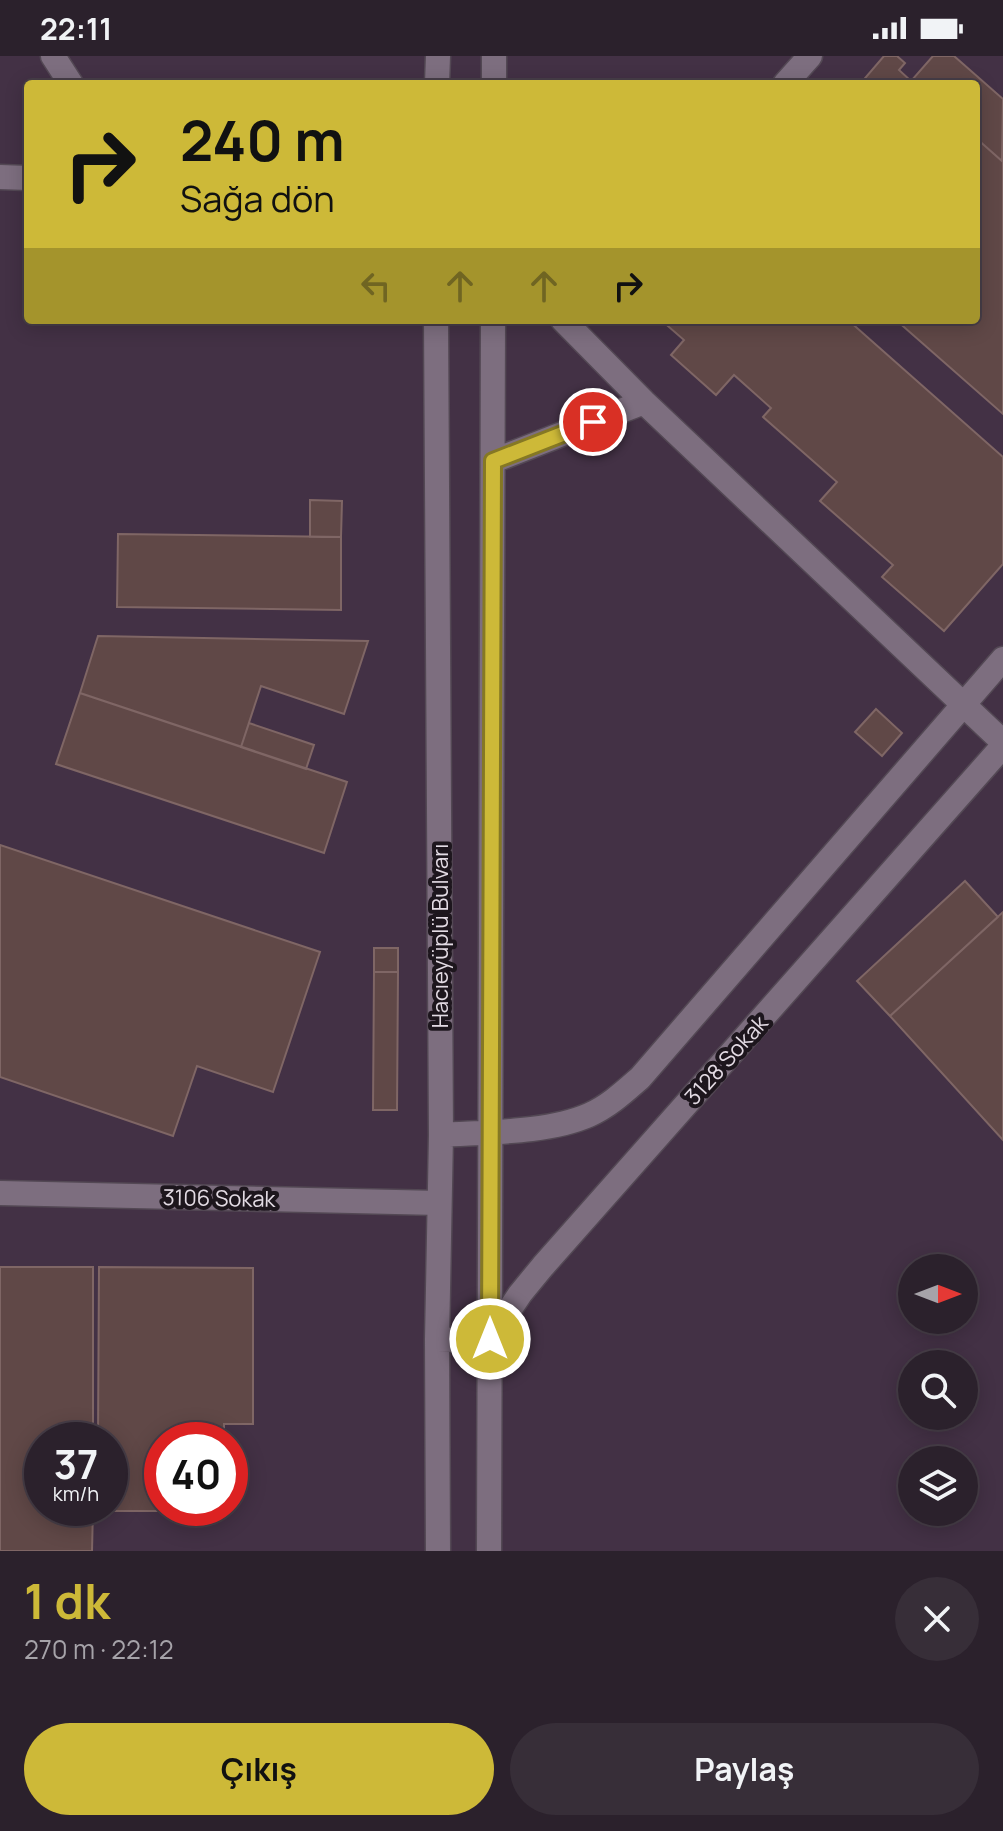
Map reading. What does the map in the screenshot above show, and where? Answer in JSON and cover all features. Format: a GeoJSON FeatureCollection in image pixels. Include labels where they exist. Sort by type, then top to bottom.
{"type":"FeatureCollection","features":[{"type":"Feature","properties":{"kind":"street"},"geometry":{"type":"LineString","coordinates":[[53,56],[68,80]]}},
{"type":"Feature","properties":{"kind":"street"},"geometry":{"type":"LineString","coordinates":[[437,80],[438,56]]}},
{"type":"Feature","properties":{"kind":"street"},"geometry":{"type":"LineString","coordinates":[[494,56],[494,80]]}},
{"type":"Feature","properties":{"kind":"street"},"geometry":{"type":"LineString","coordinates":[[789,80],[810,56]]}},
{"type":"Feature","properties":{"kind":"street"},"geometry":{"type":"LineString","coordinates":[[0,177],[24,178]]}},
{"type":"Feature","properties":{"kind":"street","name":"Hacıeyüplü Bulvarı"},"geometry":{"type":"LineString","coordinates":[[436,324],[441,1135],[437,1340],[438,1551]]}},
{"type":"Feature","properties":{"kind":"street"},"geometry":{"type":"LineString","coordinates":[[489,1551],[493,324]]}},
{"type":"Feature","properties":{"kind":"street"},"geometry":{"type":"LineString","coordinates":[[572,324],[644,402],[1003,744]]}},
{"type":"Feature","properties":{"kind":"street"},"geometry":{"type":"LineString","coordinates":[[493,461],[644,402]]}},
{"type":"Feature","properties":{"kind":"street"},"geometry":{"type":"LineString","coordinates":[[441,1135],[553,1125],[588,1115],[616,1100],[640,1078],[1003,659]]}},
{"type":"Feature","properties":{"kind":"street","name":"3128 Sokak"},"geometry":{"type":"LineString","coordinates":[[490,1339],[543,1266],[1003,744]]}},
{"type":"Feature","properties":{"kind":"street","name":"3106 Sokak"},"geometry":{"type":"LineString","coordinates":[[0,1193],[439,1203]]}},
{"type":"Feature","properties":{"kind":"street"},"geometry":{"type":"LineString","coordinates":[[437,1340],[490,1339]]}},
{"type":"Feature","properties":{"kind":"shaded area"},"geometry":{"type":"Polygon","coordinates":[[[0,56],[1003,56],[1003,1551],[0,1551],[0,56]]]}},
{"type":"Feature","properties":{"kind":"building"},"geometry":{"type":"Polygon","coordinates":[[[884,56],[897,56],[905,63],[899,70],[910,80],[863,80],[884,56]]]}},
{"type":"Feature","properties":{"kind":"building"},"geometry":{"type":"Polygon","coordinates":[[[933,56],[954,56],[1003,99],[1002,161],[980,142],[980,80],[912,80],[933,56]]]}},
{"type":"Feature","properties":{"kind":"building"},"geometry":{"type":"Polygon","coordinates":[[[980,142],[1003,162],[1003,414],[901,324],[980,324],[980,142]]]}},
{"type":"Feature","properties":{"kind":"building"},"geometry":{"type":"Polygon","coordinates":[[[666,324],[853,324],[1003,457],[1003,564],[944,631],[882,577],[893,565],[820,501],[837,482],[763,417],[771,408],[734,375],[716,395],[671,355],[684,340],[666,324]]]}},
{"type":"Feature","properties":{"kind":"building"},"geometry":{"type":"Polygon","coordinates":[[[310,500],[342,501],[341,537],[310,537],[310,500]]]}},
{"type":"Feature","properties":{"kind":"building"},"geometry":{"type":"Polygon","coordinates":[[[118,534],[341,537],[341,610],[117,607],[118,534]]]}},
{"type":"Feature","properties":{"kind":"building"},"geometry":{"type":"Polygon","coordinates":[[[98,636],[368,641],[344,714],[261,686],[241,747],[80,693],[98,636]]]}},
{"type":"Feature","properties":{"kind":"building"},"geometry":{"type":"Polygon","coordinates":[[[80,693],[347,782],[324,853],[56,764],[80,693]]]}},
{"type":"Feature","properties":{"kind":"building"},"geometry":{"type":"Polygon","coordinates":[[[876,709],[902,733],[882,756],[855,732],[876,709]]]}},
{"type":"Feature","properties":{"kind":"building"},"geometry":{"type":"Polygon","coordinates":[[[249,723],[314,745],[306,769],[241,747],[249,723]]]}},
{"type":"Feature","properties":{"kind":"building"},"geometry":{"type":"Polygon","coordinates":[[[0,845],[320,952],[273,1092],[197,1066],[173,1136],[0,1077],[0,845]]]}},
{"type":"Feature","properties":{"kind":"building"},"geometry":{"type":"Polygon","coordinates":[[[965,881],[998,917],[890,1016],[857,981],[965,881]]]}},
{"type":"Feature","properties":{"kind":"building"},"geometry":{"type":"Polygon","coordinates":[[[1003,912],[1003,1140],[890,1016],[1003,912]]]}},
{"type":"Feature","properties":{"kind":"building"},"geometry":{"type":"Polygon","coordinates":[[[374,948],[398,948],[398,972],[374,972],[374,948]]]}},
{"type":"Feature","properties":{"kind":"building"},"geometry":{"type":"Polygon","coordinates":[[[374,972],[398,972],[397,1110],[373,1110],[374,972]]]}},
{"type":"Feature","properties":{"kind":"building"},"geometry":{"type":"Polygon","coordinates":[[[0,1267],[93,1267],[93,1422],[24,1422],[24,1526],[93,1526],[92,1551],[0,1551],[0,1267]]]}},
{"type":"Feature","properties":{"kind":"building"},"geometry":{"type":"Polygon","coordinates":[[[99,1267],[253,1268],[253,1424],[144,1422],[144,1511],[128,1511],[128,1422],[98,1422],[99,1267]]]}},
{"type":"Feature","properties":{"kind":"route"},"geometry":{"type":"LineString","coordinates":[[490,1339],[493,461],[593,422]]}}]}
